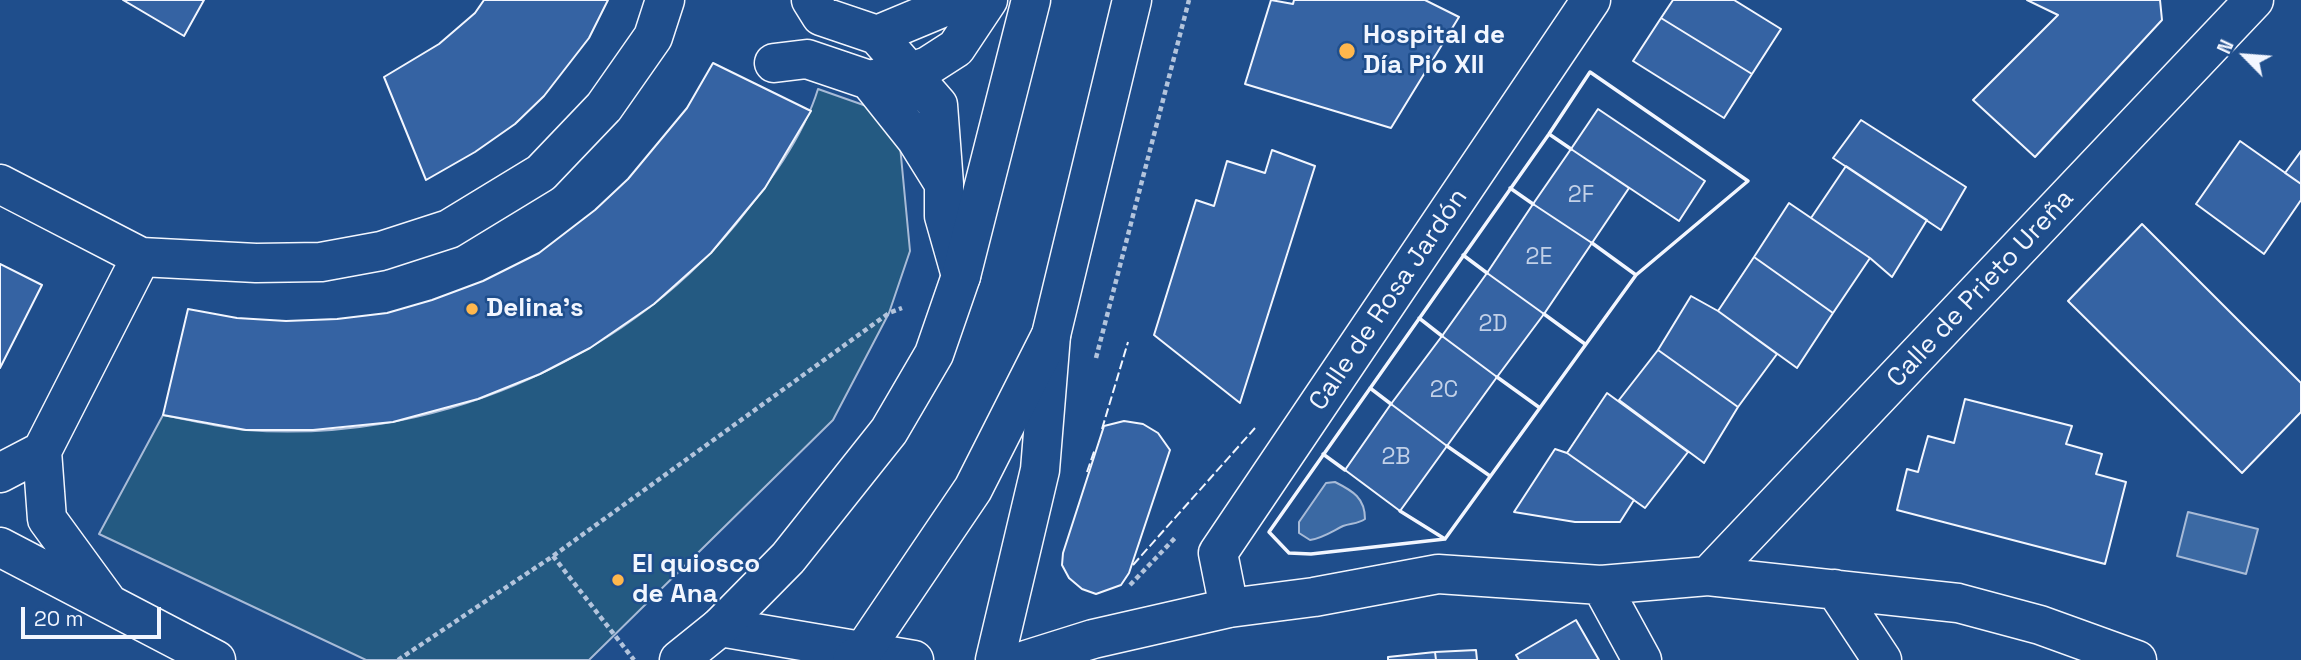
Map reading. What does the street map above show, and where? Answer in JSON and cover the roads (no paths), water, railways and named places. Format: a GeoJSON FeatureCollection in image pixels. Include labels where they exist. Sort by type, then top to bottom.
{"type":"FeatureCollection","features":[{"type":"Feature","properties":{"kind":"street"},"geometry":{"type":"LineString","coordinates":[[0,184],[141,257],[256,263],[321,262],[381,251],[449,229],[541,173],[604,107],[653,37],[665,0]]}},
{"type":"Feature","properties":{"kind":"street"},"geometry":{"type":"LineString","coordinates":[[811,0],[821,16],[877,35],[938,105],[944,216],[961,276]]}},
{"type":"Feature","properties":{"kind":"street"},"geometry":{"type":"LineString","coordinates":[[877,35],[961,0]]}},
{"type":"Feature","properties":{"kind":"street"},"geometry":{"type":"LineString","coordinates":[[774,63],[807,59],[869,80],[911,72],[928,66],[956,48],[988,0]]}},
{"type":"Feature","properties":{"kind":"street"},"geometry":{"type":"LineString","coordinates":[[679,660],[720,627],[788,558],[889,431],[934,354],[961,276],[1031,0]]}},
{"type":"Feature","properties":{"kind":"street"},"geometry":{"type":"LineString","coordinates":[[995,660],[1040,470],[1051,335],[1132,0]]}},
{"type":"Feature","properties":{"kind":"street","name":"Calle de Rosa Jardón"},"geometry":{"type":"LineString","coordinates":[[1229,608],[1219,553],[1591,0]]}},
{"type":"Feature","properties":{"kind":"street","name":"Calle de Prieto Ureña"},"geometry":{"type":"LineString","coordinates":[[1708,576],[2253,0]]}},
{"type":"Feature","properties":{"kind":"street"},"geometry":{"type":"LineString","coordinates":[[869,80],[916,139],[944,184]]}},
{"type":"Feature","properties":{"kind":"street"},"geometry":{"type":"LineString","coordinates":[[108,604],[47,519],[42,451],[141,257]]}},
{"type":"Feature","properties":{"kind":"street"},"geometry":{"type":"LineString","coordinates":[[858,655],[973,489],[1051,335]]}},
{"type":"Feature","properties":{"kind":"street"},"geometry":{"type":"LineString","coordinates":[[0,473],[42,451]]}},
{"type":"Feature","properties":{"kind":"street"},"geometry":{"type":"LineString","coordinates":[[0,547],[216,660]]}},
{"type":"Feature","properties":{"kind":"street"},"geometry":{"type":"LineString","coordinates":[[1026,660],[1093,639],[1229,608],[1314,597],[1438,574],[1601,585],[1708,576],[1958,603],[2040,625],[2137,660]]}},
{"type":"Feature","properties":{"kind":"street"},"geometry":{"type":"LineString","coordinates":[[1601,585],[1642,660]]}},
{"type":"Feature","properties":{"kind":"street"},"geometry":{"type":"LineString","coordinates":[[1835,589],[1882,660]]}},
{"type":"Feature","properties":{"kind":"street"},"geometry":{"type":"LineString","coordinates":[[720,627],[858,655],[914,660]]}},
{"type":"Feature","properties":{"kind":"place","name":"Hospital de Día Pio XII"},"geometry":{"type":"Point","coordinates":[1347,51]}},
{"type":"Feature","properties":{"kind":"place","name":"Delina's"},"geometry":{"type":"Point","coordinates":[472,309]}},
{"type":"Feature","properties":{"kind":"place","name":"El quiosco de Ana"},"geometry":{"type":"Point","coordinates":[618,580]}}]}
